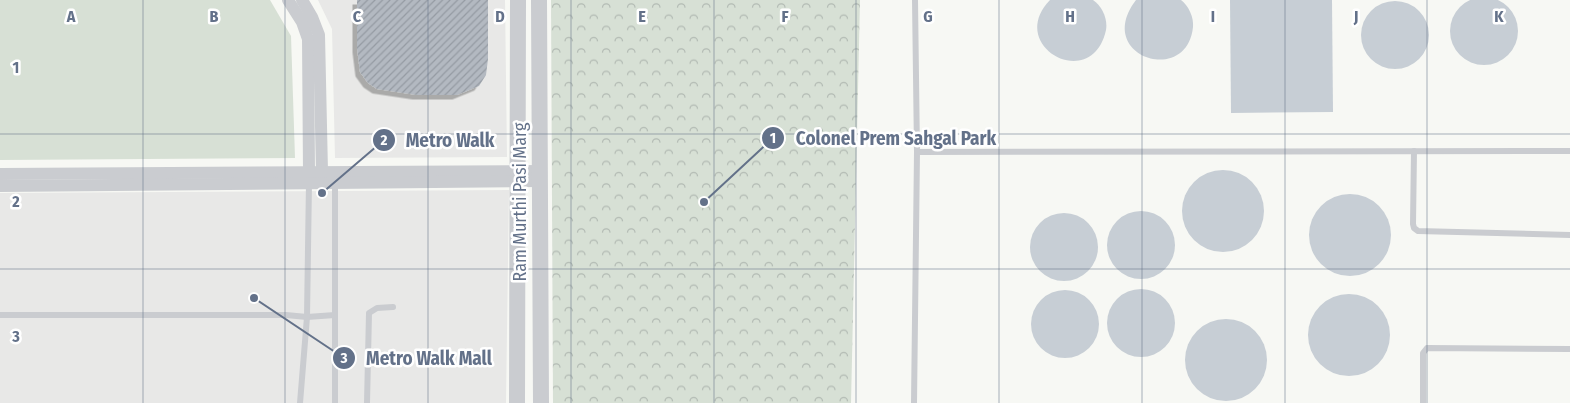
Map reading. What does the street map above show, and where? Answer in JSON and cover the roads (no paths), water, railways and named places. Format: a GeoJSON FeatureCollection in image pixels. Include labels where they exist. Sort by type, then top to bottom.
{"type":"FeatureCollection","features":[{"type":"Feature","properties":{"kind":"street"},"geometry":{"type":"LineString","coordinates":[[288,0],[302,22],[308,39],[309,177]]}},
{"type":"Feature","properties":{"kind":"street"},"geometry":{"type":"LineString","coordinates":[[302,0],[312,17],[319,35],[322,172]]}},
{"type":"Feature","properties":{"kind":"street","name":"Ram Murthi Pasi Marg"},"geometry":{"type":"LineString","coordinates":[[517,403],[518,0]]}},
{"type":"Feature","properties":{"kind":"street","name":"Ram Murthi Pasi Marg"},"geometry":{"type":"LineString","coordinates":[[539,0],[541,403]]}},
{"type":"Feature","properties":{"kind":"street"},"geometry":{"type":"LineString","coordinates":[[0,186],[309,177],[322,172],[336,178]]}},
{"type":"Feature","properties":{"kind":"street"},"geometry":{"type":"LineString","coordinates":[[0,174],[336,178],[540,176]]}},
{"type":"Feature","properties":{"kind":"lane"},"geometry":{"type":"LineString","coordinates":[[914,403],[917,152],[915,0]]}},
{"type":"Feature","properties":{"kind":"lane"},"geometry":{"type":"LineString","coordinates":[[1414,151],[1413,224],[1414,228],[1418,231],[1570,235]]}},
{"type":"Feature","properties":{"kind":"lane"},"geometry":{"type":"LineString","coordinates":[[917,152],[1570,151]]}},
{"type":"Feature","properties":{"kind":"lane"},"geometry":{"type":"LineString","coordinates":[[300,403],[307,317],[309,177]]}},
{"type":"Feature","properties":{"kind":"lane"},"geometry":{"type":"LineString","coordinates":[[335,403],[336,178]]}},
{"type":"Feature","properties":{"kind":"lane"},"geometry":{"type":"LineString","coordinates":[[367,403],[369,313],[377,308],[393,307]]}},
{"type":"Feature","properties":{"kind":"lane"},"geometry":{"type":"LineString","coordinates":[[0,315],[286,315],[307,317],[335,315]]}},
{"type":"Feature","properties":{"kind":"lane"},"geometry":{"type":"LineString","coordinates":[[1423,403],[1423,353],[1426,348],[1570,349]]}},
{"type":"Feature","properties":{"kind":"place","name":"Metro Walk"},"geometry":{"type":"Point","coordinates":[322,193]}},
{"type":"Feature","properties":{"kind":"place","name":"Colonel Prem Sahgal Park"},"geometry":{"type":"Point","coordinates":[704,202]}},
{"type":"Feature","properties":{"kind":"place","name":"Metro Walk Mall"},"geometry":{"type":"Point","coordinates":[254,298]}}]}
